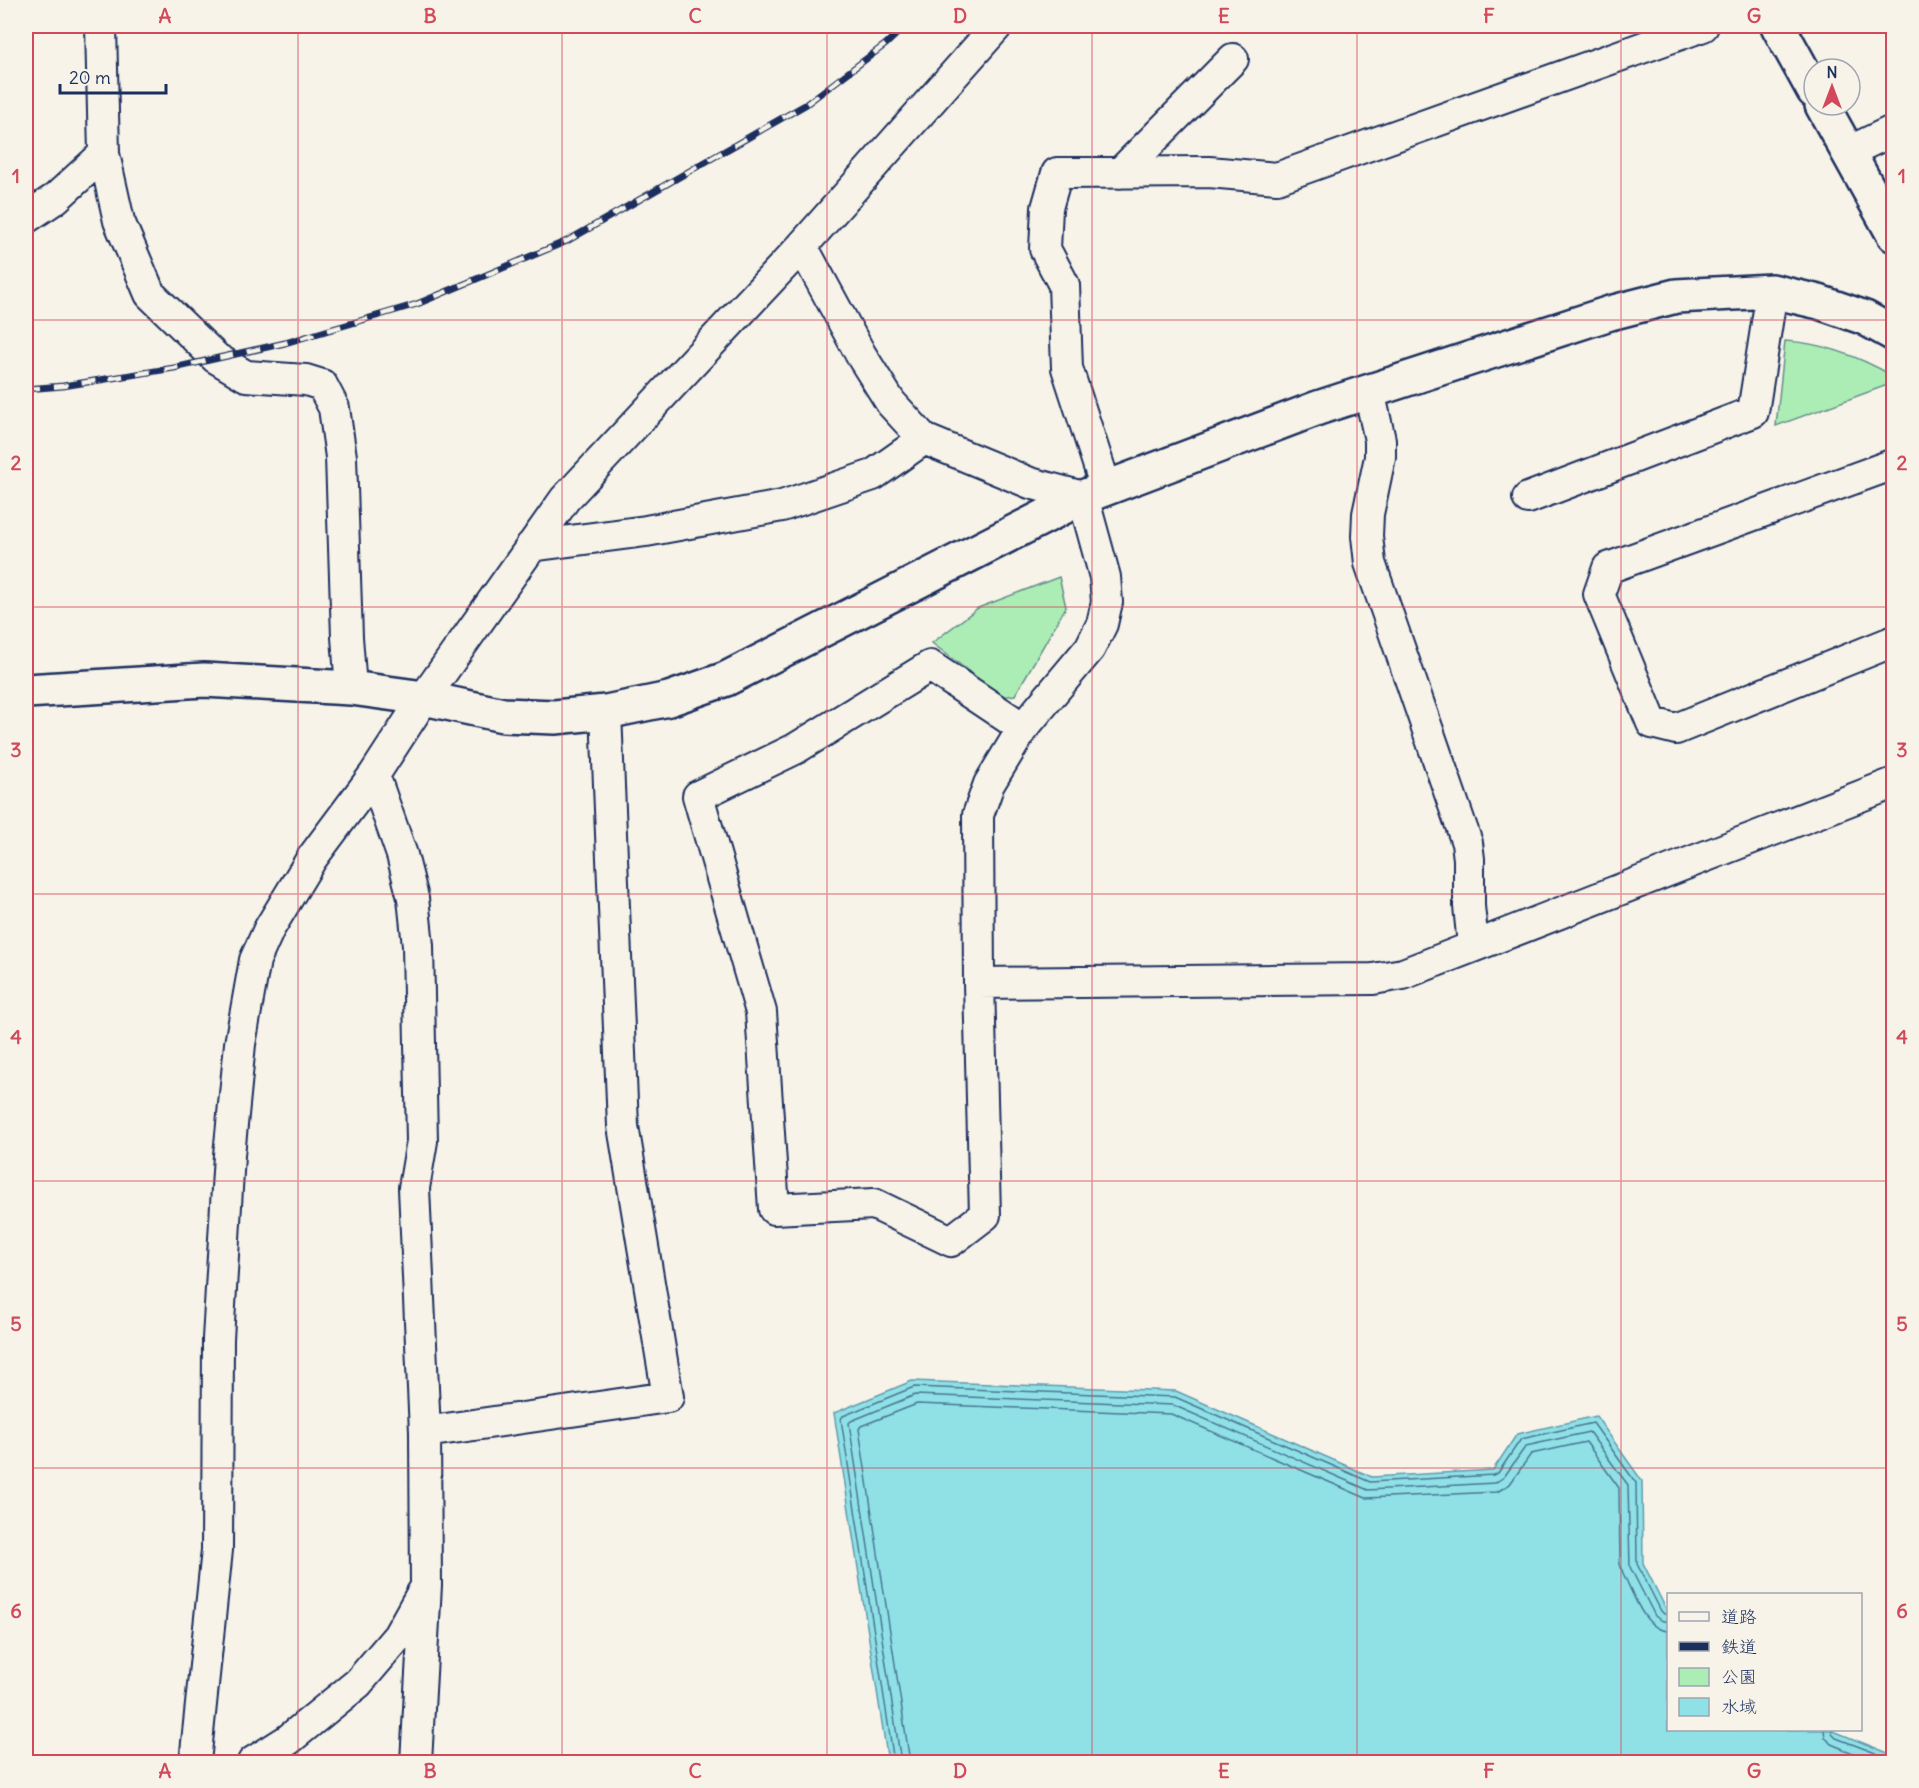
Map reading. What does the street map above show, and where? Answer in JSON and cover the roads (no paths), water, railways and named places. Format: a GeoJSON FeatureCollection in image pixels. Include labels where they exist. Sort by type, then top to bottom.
{"type":"FeatureCollection","features":[{"type":"Feature","properties":{"kind":"street"},"geometry":{"type":"LineString","coordinates":[[101,26],[104,154],[119,221],[150,294],[216,358],[246,376],[306,380],[322,385],[334,408],[341,457],[351,688]]}},
{"type":"Feature","properties":{"kind":"street"},"geometry":{"type":"LineString","coordinates":[[195,1762],[217,1550],[218,1339],[229,1155],[240,1044],[253,970],[269,929],[306,868],[374,776],[424,698],[565,499],[802,246],[997,26]]}},
{"type":"Feature","properties":{"kind":"street"},"geometry":{"type":"LineString","coordinates":[[1023,728],[930,666],[795,749],[698,796],[761,1012],[774,1209],[874,1204],[951,1241],[985,1215],[979,983],[978,815],[989,784],[1023,728],[1090,648],[1102,624],[1107,602],[1094,493],[1067,368],[1064,285],[1045,249],[1047,208],[1057,173],[1209,172],[1277,178],[1703,26]]}},
{"type":"Feature","properties":{"kind":"street"},"geometry":{"type":"LineString","coordinates":[[1778,26],[1802,69]]}},
{"type":"Feature","properties":{"kind":"street"},"geometry":{"type":"LineString","coordinates":[[1120,173],[1233,60]]}},
{"type":"Feature","properties":{"kind":"street"},"geometry":{"type":"LineString","coordinates":[[1829,117],[1893,235]]}},
{"type":"Feature","properties":{"kind":"street"},"geometry":{"type":"LineString","coordinates":[[1848,152],[1893,130]]}},
{"type":"Feature","properties":{"kind":"street"},"geometry":{"type":"LineString","coordinates":[[26,219],[56,198],[104,154]]}},
{"type":"Feature","properties":{"kind":"street"},"geometry":{"type":"LineString","coordinates":[[802,246],[861,355],[891,403],[924,440],[1030,483],[1094,493]]}},
{"type":"Feature","properties":{"kind":"street"},"geometry":{"type":"LineString","coordinates":[[26,691],[204,680],[351,688],[424,698],[503,715],[555,717],[606,712],[669,699],[726,679],[1094,493],[1318,408],[1610,313],[1676,296],[1772,291],[1819,302],[1865,318],[1893,334]]}},
{"type":"Feature","properties":{"kind":"street"},"geometry":{"type":"LineString","coordinates":[[1528,498],[1753,412],[1772,291]]}},
{"type":"Feature","properties":{"kind":"street"},"geometry":{"type":"LineString","coordinates":[[1369,391],[1380,440],[1380,457],[1368,514],[1367,536],[1370,563],[1467,843],[1473,945]]}},
{"type":"Feature","properties":{"kind":"street"},"geometry":{"type":"LineString","coordinates":[[531,546],[646,531],[782,506],[873,475],[924,440]]}},
{"type":"Feature","properties":{"kind":"street"},"geometry":{"type":"LineString","coordinates":[[1893,465],[1608,568],[1599,594],[1652,723],[1676,729],[1893,641]]}},
{"type":"Feature","properties":{"kind":"street"},"geometry":{"type":"LineString","coordinates":[[425,1432],[668,1397],[622,1126],[606,712]]}},
{"type":"Feature","properties":{"kind":"street"},"geometry":{"type":"LineString","coordinates":[[374,776],[405,866],[413,898],[418,946],[422,1141],[414,1188],[425,1432],[426,1585],[416,1762]]}},
{"type":"Feature","properties":{"kind":"street"},"geometry":{"type":"LineString","coordinates":[[979,983],[1373,979],[1403,974],[1893,783]]}},
{"type":"Feature","properties":{"kind":"street"},"geometry":{"type":"LineString","coordinates":[[253,1762],[288,1740],[358,1683],[398,1636],[426,1585]]}},
{"type":"Feature","properties":{"kind":"water"},"geometry":{"type":"Polygon","coordinates":[[[912,1381],[1176,1391],[1372,1477],[1493,1470],[1517,1434],[1596,1416],[1642,1481],[1643,1563],[1667,1611],[1667,1731],[1833,1731],[1893,1755],[1893,1762],[888,1762],[834,1413],[912,1381]]]}},
{"type":"Feature","properties":{"kind":"railway"},"geometry":{"type":"LineString","coordinates":[[26,389],[63,386],[174,368],[285,343],[417,304],[567,241],[805,105],[886,44],[905,26]]}}]}
